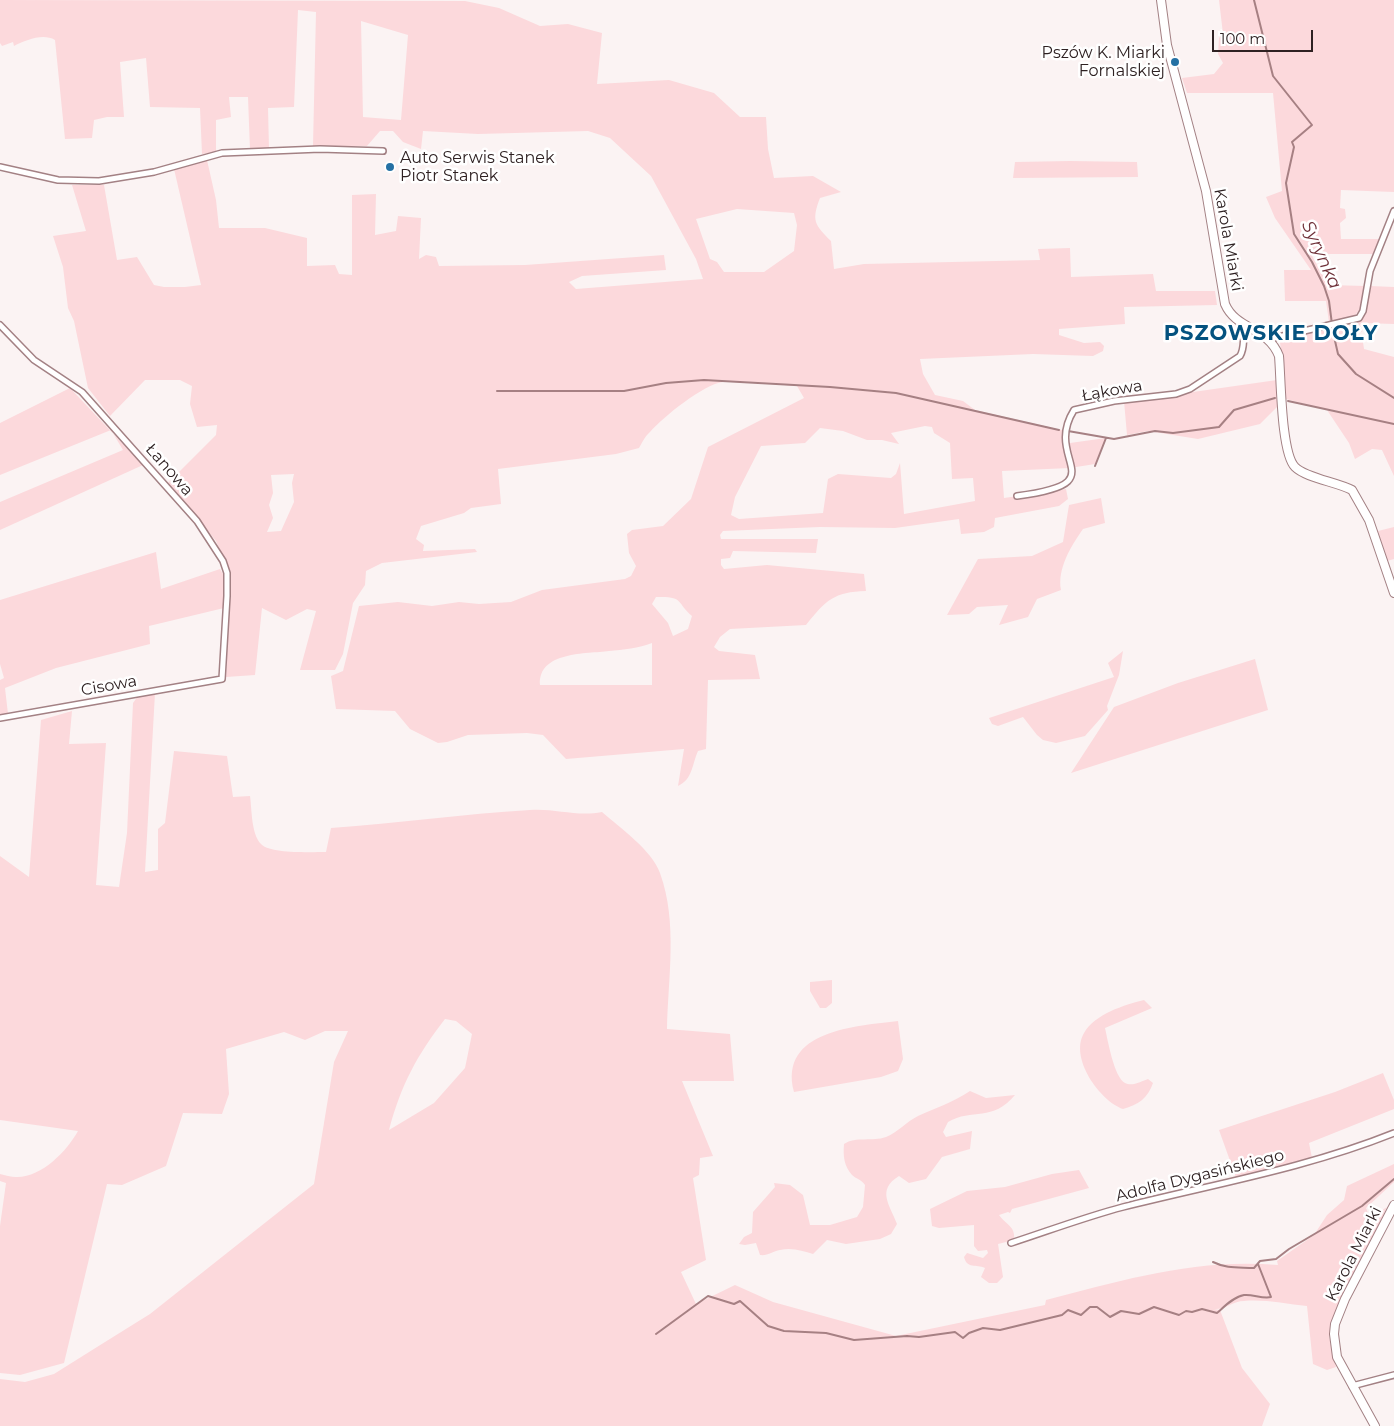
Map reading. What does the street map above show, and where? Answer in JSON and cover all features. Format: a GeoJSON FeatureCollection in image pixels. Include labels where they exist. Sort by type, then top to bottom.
{"type":"FeatureCollection","features":[{"type":"Feature","properties":{"kind":"street","name":"Karola Miarki"},"geometry":{"type":"LineString","coordinates":[[1161,0],[1167,45],[1206,191],[1225,304],[1233,318],[1270,339]]}},
{"type":"Feature","properties":{"kind":"street"},"geometry":{"type":"LineString","coordinates":[[0,167],[58,180],[99,181],[154,172],[222,154],[320,149],[383,151]]}},
{"type":"Feature","properties":{"kind":"street"},"geometry":{"type":"LineString","coordinates":[[1394,212],[1370,271],[1361,315],[1355,321],[1328,324],[1270,339],[1279,356],[1284,428],[1290,459],[1295,467],[1306,473],[1352,490],[1369,520],[1394,593]]}},
{"type":"Feature","properties":{"kind":"street","name":"Łanowa"},"geometry":{"type":"LineString","coordinates":[[0,325],[34,360],[82,392],[197,521],[223,561],[227,573],[227,596],[222,679]]}},
{"type":"Feature","properties":{"kind":"street","name":"Łąkowa"},"geometry":{"type":"LineString","coordinates":[[1017,496],[1060,488],[1070,480],[1073,470],[1065,442],[1065,431],[1074,410],[1114,401],[1176,394],[1190,389],[1240,356],[1243,350],[1242,334],[1247,325]]}},
{"type":"Feature","properties":{"kind":"street","name":"Cisowa"},"geometry":{"type":"LineString","coordinates":[[0,718],[222,679]]}},
{"type":"Feature","properties":{"kind":"street","name":"Adolfa Dygasińskiego"},"geometry":{"type":"LineString","coordinates":[[1011,1243],[1120,1208],[1266,1173],[1351,1150],[1394,1133]]}},
{"type":"Feature","properties":{"kind":"street","name":"Karola Miarki"},"geometry":{"type":"LineString","coordinates":[[1374,1426],[1337,1357],[1335,1324],[1344,1299],[1394,1205]]}},
{"type":"Feature","properties":{"kind":"street"},"geometry":{"type":"LineString","coordinates":[[1351,1386],[1394,1375]]}},
{"type":"Feature","properties":{"kind":"shaded area"},"geometry":{"type":"Polygon","coordinates":[[[0,0],[465,1],[499,8],[540,26],[568,24],[602,33],[597,84],[669,80],[714,93],[740,117],[766,117],[768,149],[774,178],[813,176],[841,192],[820,198],[815,217],[821,231],[831,241],[834,269],[864,264],[1040,260],[1038,249],[1070,248],[1071,277],[1153,274],[1156,291],[1215,291],[1217,305],[1124,307],[1125,324],[1059,329],[1059,335],[1084,343],[1100,342],[1104,346],[1103,351],[1093,356],[1033,354],[920,359],[923,374],[935,395],[963,401],[975,410],[1062,430],[1070,443],[1106,438],[1095,464],[1070,468],[1002,471],[1004,498],[1066,489],[1068,499],[1059,506],[995,518],[994,527],[984,532],[961,534],[959,519],[895,528],[820,527],[723,531],[720,535],[721,539],[818,539],[816,553],[733,551],[730,558],[721,559],[721,565],[724,569],[767,565],[864,574],[866,591],[846,593],[832,599],[819,609],[806,625],[730,629],[720,637],[714,647],[719,651],[755,655],[760,679],[708,680],[706,749],[698,751],[687,779],[678,786],[684,749],[566,759],[543,735],[527,733],[468,735],[438,743],[410,729],[395,711],[336,709],[331,676],[343,671],[359,606],[398,602],[432,606],[459,602],[479,604],[511,602],[542,590],[625,579],[631,576],[636,566],[629,553],[627,534],[632,530],[663,526],[691,499],[708,447],[804,398],[797,386],[760,382],[723,382],[715,384],[684,402],[664,418],[647,435],[639,448],[616,454],[498,469],[501,504],[471,508],[464,513],[421,526],[416,539],[424,545],[423,551],[475,549],[477,552],[382,563],[366,571],[365,585],[353,603],[343,654],[335,670],[300,670],[316,611],[307,609],[286,620],[262,608],[255,675],[226,677],[230,574],[216,541],[168,483],[216,435],[217,425],[197,427],[190,404],[192,386],[180,380],[145,380],[110,416],[88,388],[74,321],[68,308],[63,267],[53,236],[86,231],[72,185],[104,185],[117,260],[137,257],[154,285],[164,287],[201,285],[174,169],[207,160],[216,200],[219,228],[265,228],[307,238],[307,266],[335,265],[339,274],[352,275],[352,195],[376,194],[375,235],[396,231],[398,216],[421,218],[419,259],[426,255],[436,257],[439,266],[525,265],[664,255],[666,270],[582,276],[569,282],[576,289],[703,279],[696,259],[651,176],[610,138],[588,131],[478,134],[423,131],[421,149],[403,142],[393,131],[380,131],[367,146],[313,146],[316,12],[298,10],[294,107],[268,108],[269,149],[250,150],[248,97],[229,97],[231,117],[216,120],[216,152],[202,154],[200,108],[150,107],[146,58],[120,62],[124,117],[107,117],[94,120],[92,138],[65,139],[55,40],[40,37],[14,46],[13,42],[2,46],[0,43],[0,0]],[[361,21],[363,117],[401,120],[408,35],[361,21]],[[737,209],[696,219],[710,259],[717,262],[724,272],[764,272],[794,251],[797,225],[794,213],[737,209]],[[925,426],[891,433],[899,444],[882,440],[867,440],[843,431],[820,428],[805,443],[761,446],[735,497],[731,515],[739,519],[823,513],[828,479],[838,474],[891,478],[896,474],[900,463],[904,514],[975,501],[973,478],[952,479],[950,443],[934,433],[932,427],[925,426]],[[294,474],[271,475],[273,493],[269,505],[273,518],[267,532],[281,531],[294,502],[292,483],[294,474]],[[656,597],[652,604],[668,623],[673,636],[688,629],[692,616],[679,601],[671,598],[656,597]],[[652,643],[642,646],[577,654],[555,660],[541,674],[540,685],[652,685],[652,643]]]}},
{"type":"Feature","properties":{"kind":"shaded area"},"geometry":{"type":"Polygon","coordinates":[[[1219,0],[1394,0],[1394,192],[1341,190],[1340,208],[1345,209],[1346,218],[1340,223],[1341,239],[1380,239],[1374,254],[1311,254],[1328,285],[1365,286],[1360,309],[1353,318],[1329,322],[1326,301],[1285,301],[1284,270],[1311,270],[1275,218],[1266,197],[1282,191],[1273,93],[1187,93],[1182,78],[1214,74],[1223,63],[1218,54],[1219,38],[1223,34],[1219,0]]]}},
{"type":"Feature","properties":{"kind":"shaded area"},"geometry":{"type":"Polygon","coordinates":[[[1015,162],[1137,162],[1138,177],[1013,178],[1015,162]]]}},
{"type":"Feature","properties":{"kind":"shaded area"},"geometry":{"type":"Polygon","coordinates":[[[1370,286],[1394,287],[1394,324],[1363,323],[1362,332],[1349,325],[1356,323],[1364,315],[1368,305],[1370,286]]]}},
{"type":"Feature","properties":{"kind":"shaded area"},"geometry":{"type":"Polygon","coordinates":[[[1344,326],[1362,336],[1364,349],[1394,357],[1394,476],[1382,450],[1372,449],[1355,459],[1349,443],[1327,410],[1286,399],[1280,342],[1285,336],[1344,326]]]}},
{"type":"Feature","properties":{"kind":"shaded area"},"geometry":{"type":"Polygon","coordinates":[[[1277,380],[1277,407],[1260,424],[1198,439],[1148,431],[1127,435],[1124,401],[1159,399],[1193,392],[1277,380]]]}},
{"type":"Feature","properties":{"kind":"shaded area"},"geometry":{"type":"Polygon","coordinates":[[[70,388],[110,430],[0,475],[0,423],[70,388]]]}},
{"type":"Feature","properties":{"kind":"shaded area"},"geometry":{"type":"Polygon","coordinates":[[[113,433],[143,465],[0,530],[0,502],[123,450],[113,433]]]}},
{"type":"Feature","properties":{"kind":"shaded area"},"geometry":{"type":"Polygon","coordinates":[[[1101,498],[1105,523],[1083,529],[1063,566],[1060,582],[1061,590],[1037,599],[1028,617],[999,625],[1008,605],[977,607],[969,614],[947,615],[978,559],[1032,556],[1063,542],[1069,505],[1101,498]]]}},
{"type":"Feature","properties":{"kind":"shaded area"},"geometry":{"type":"Polygon","coordinates":[[[1394,527],[1394,559],[1387,561],[1378,531],[1394,527]]]}},
{"type":"Feature","properties":{"kind":"shaded area"},"geometry":{"type":"Polygon","coordinates":[[[156,552],[161,589],[220,569],[223,574],[224,608],[149,626],[150,644],[56,668],[5,688],[8,714],[0,716],[0,680],[4,678],[0,664],[0,600],[156,552]]]}},
{"type":"Feature","properties":{"kind":"shaded area"},"geometry":{"type":"Polygon","coordinates":[[[1123,651],[1119,675],[1107,706],[1108,710],[1085,736],[1056,743],[1043,740],[1023,717],[998,726],[992,724],[989,718],[1114,677],[1108,663],[1123,651]]]}},
{"type":"Feature","properties":{"kind":"shaded area"},"geometry":{"type":"Polygon","coordinates":[[[1255,659],[1268,710],[1071,773],[1114,707],[1178,683],[1255,659]]]}},
{"type":"Feature","properties":{"kind":"shaded area"},"geometry":{"type":"Polygon","coordinates":[[[155,693],[145,872],[158,870],[158,829],[165,823],[174,751],[227,756],[233,797],[250,796],[255,834],[261,844],[273,849],[291,852],[326,852],[331,828],[539,810],[584,814],[602,812],[643,848],[656,864],[660,873],[669,911],[671,951],[667,1029],[730,1034],[734,1081],[682,1081],[713,1156],[700,1158],[699,1175],[693,1178],[706,1260],[681,1272],[696,1304],[735,1285],[773,1302],[896,1336],[1045,1305],[1046,1300],[1160,1272],[1218,1265],[1278,1265],[1277,1261],[1314,1235],[1327,1215],[1344,1200],[1347,1186],[1394,1164],[1394,1182],[1366,1208],[1370,1218],[1387,1207],[1329,1336],[1336,1367],[1327,1370],[1313,1364],[1307,1306],[1267,1301],[1240,1301],[1214,1309],[1220,1310],[1242,1368],[1270,1404],[1262,1426],[0,1426],[0,1379],[25,1382],[54,1374],[150,1314],[314,1184],[334,1062],[348,1031],[325,1031],[305,1040],[284,1032],[226,1049],[229,1094],[222,1114],[183,1113],[166,1166],[122,1185],[107,1184],[64,1363],[20,1375],[0,1373],[0,1226],[6,1183],[0,1181],[0,1174],[14,1177],[35,1173],[60,1155],[78,1131],[0,1120],[0,856],[29,877],[41,720],[72,711],[69,744],[106,743],[96,885],[119,887],[127,833],[133,703],[138,696],[155,693]],[[445,1019],[418,1058],[399,1099],[389,1130],[434,1103],[465,1068],[472,1034],[456,1021],[445,1019]]]}},
{"type":"Feature","properties":{"kind":"shaded area"},"geometry":{"type":"Polygon","coordinates":[[[832,980],[832,1003],[826,1008],[820,1008],[810,991],[810,982],[832,980]]]}},
{"type":"Feature","properties":{"kind":"shaded area"},"geometry":{"type":"Polygon","coordinates":[[[1144,1000],[1152,1008],[1105,1028],[1112,1058],[1121,1079],[1128,1084],[1148,1079],[1153,1083],[1142,1100],[1123,1109],[1105,1097],[1089,1077],[1084,1066],[1080,1043],[1084,1033],[1095,1021],[1111,1011],[1144,1000]]]}},
{"type":"Feature","properties":{"kind":"shaded area"},"geometry":{"type":"Polygon","coordinates":[[[898,1021],[903,1059],[898,1071],[881,1077],[794,1092],[792,1071],[798,1055],[809,1044],[825,1035],[843,1029],[898,1021]]]}},
{"type":"Feature","properties":{"kind":"shaded area"},"geometry":{"type":"Polygon","coordinates":[[[1383,1073],[1394,1100],[1394,1109],[1309,1143],[1313,1163],[1238,1183],[1219,1130],[1335,1092],[1383,1073]]]}},
{"type":"Feature","properties":{"kind":"shaded area"},"geometry":{"type":"Polygon","coordinates":[[[970,1091],[986,1098],[1015,1095],[999,1109],[957,1118],[948,1122],[943,1132],[946,1137],[972,1131],[970,1149],[942,1157],[926,1179],[909,1183],[899,1176],[892,1181],[886,1192],[888,1204],[897,1224],[891,1234],[880,1239],[846,1244],[827,1240],[813,1254],[789,1249],[760,1255],[756,1243],[739,1244],[744,1237],[752,1233],[753,1212],[775,1187],[774,1183],[790,1185],[803,1195],[810,1225],[830,1225],[857,1217],[863,1207],[865,1185],[852,1175],[847,1168],[844,1157],[844,1144],[854,1140],[886,1137],[918,1116],[951,1102],[970,1091]]]}},
{"type":"Feature","properties":{"kind":"shaded area"},"geometry":{"type":"Polygon","coordinates":[[[1079,1170],[1089,1188],[1012,1209],[1010,1213],[999,1215],[1012,1228],[1014,1240],[998,1244],[1003,1277],[997,1283],[989,1283],[981,1277],[985,1268],[970,1265],[965,1261],[964,1257],[967,1253],[983,1258],[988,1253],[987,1250],[978,1251],[974,1246],[974,1225],[939,1228],[932,1226],[930,1209],[967,1191],[1005,1187],[1052,1174],[1079,1170]]]}},
{"type":"Feature","properties":{"kind":"waterway","name":"Syrynka"},"geometry":{"type":"LineString","coordinates":[[1254,0],[1273,76],[1312,125],[1292,142],[1294,147],[1286,183],[1294,234],[1312,262],[1324,286],[1329,301],[1338,354],[1356,374],[1394,398]]}},
{"type":"Feature","properties":{"kind":"waterway"},"geometry":{"type":"LineString","coordinates":[[497,391],[624,391],[666,383],[704,380],[830,387],[896,393],[1059,430]]}},
{"type":"Feature","properties":{"kind":"waterway"},"geometry":{"type":"LineString","coordinates":[[1068,431],[1114,439],[1155,431],[1173,433],[1219,427],[1234,410],[1275,398]]}},
{"type":"Feature","properties":{"kind":"waterway"},"geometry":{"type":"LineString","coordinates":[[1288,401],[1394,424]]}},
{"type":"Feature","properties":{"kind":"waterway"},"geometry":{"type":"LineString","coordinates":[[1095,466],[1106,438]]}},
{"type":"Feature","properties":{"kind":"waterway"},"geometry":{"type":"LineString","coordinates":[[1213,1262],[1228,1267],[1254,1268],[1260,1261],[1276,1259],[1289,1249],[1362,1206],[1394,1179]]}},
{"type":"Feature","properties":{"kind":"waterway"},"geometry":{"type":"LineString","coordinates":[[656,1334],[708,1296],[734,1304],[740,1301],[768,1326],[784,1331],[826,1333],[854,1340],[907,1336],[919,1337],[955,1332],[963,1338],[969,1333],[983,1328],[1000,1330],[1062,1315],[1068,1310],[1081,1315],[1090,1307],[1097,1307],[1110,1317],[1121,1311],[1139,1314],[1154,1307],[1179,1315],[1186,1311],[1192,1312],[1202,1309],[1217,1313],[1229,1302],[1240,1296],[1271,1297],[1258,1264]]}},
{"type":"Feature","properties":{"kind":"place","name":"Pszów K. Miarki Fornalskiej"},"geometry":{"type":"Point","coordinates":[1175,62]}},
{"type":"Feature","properties":{"kind":"place","name":"Auto Serwis Stanek Piotr Stanek"},"geometry":{"type":"Point","coordinates":[390,167]}},
{"type":"Feature","properties":{"kind":"district","name":"PSZOWSKIE DOŁY"},"geometry":{"type":"Point","coordinates":[1271,334]}}]}
